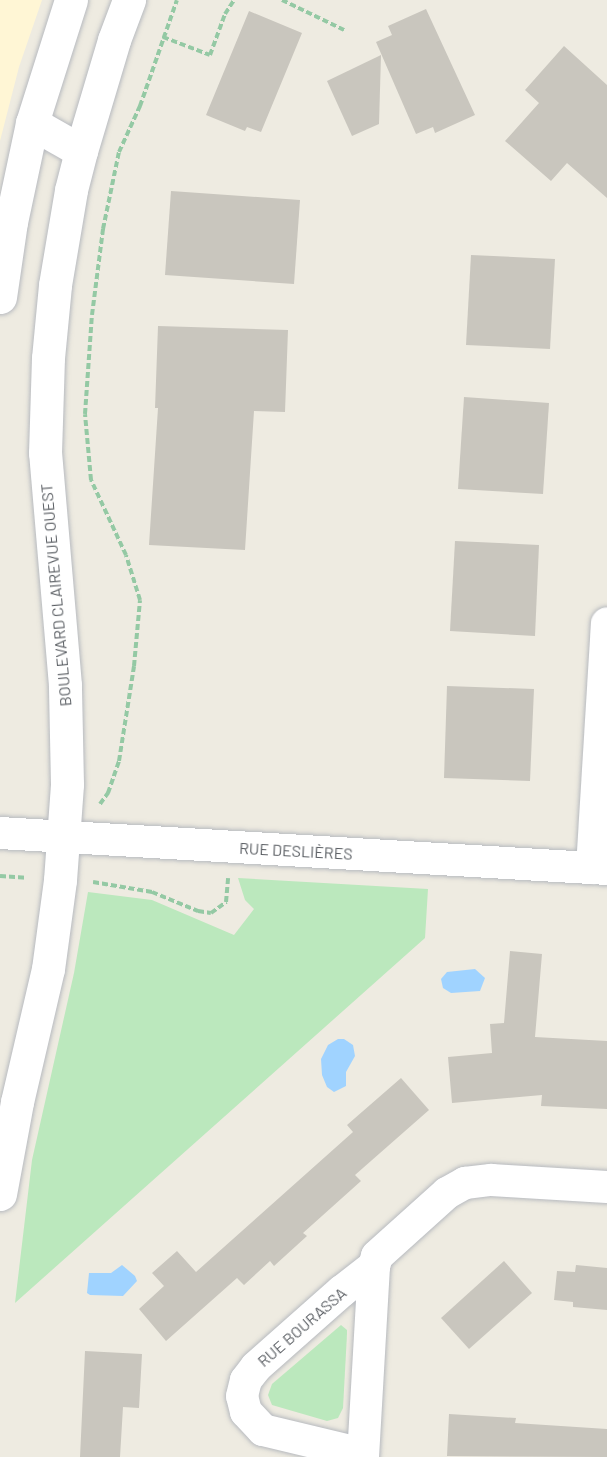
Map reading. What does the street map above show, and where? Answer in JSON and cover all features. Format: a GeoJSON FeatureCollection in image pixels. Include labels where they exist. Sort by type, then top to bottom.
{"type":"FeatureCollection","features":[{"type":"Feature","properties":{"kind":"street"},"geometry":{"type":"LineString","coordinates":[[0,297],[11,222],[33,123],[71,0]]}},
{"type":"Feature","properties":{"kind":"street","name":"BOULEVARD CLAIREVUE OUEST"},"geometry":{"type":"LineString","coordinates":[[0,1194],[8,1145],[48,969],[67,784],[65,685],[48,511],[45,410],[55,285],[71,190],[81,151],[114,40],[129,0]]}},
{"type":"Feature","properties":{"kind":"street"},"geometry":{"type":"LineString","coordinates":[[33,123],[81,151]]}},
{"type":"Feature","properties":{"kind":"street","name":"RUE DESLIÈRES"},"geometry":{"type":"LineString","coordinates":[[0,832],[600,869],[607,622]]}},
{"type":"Feature","properties":{"kind":"street","name":"RUE BOURASSA"},"geometry":{"type":"LineString","coordinates":[[374,1266],[342,1290],[256,1367],[246,1380],[242,1396],[246,1412],[263,1430],[363,1455],[374,1266],[378,1256],[447,1193],[465,1183],[491,1180],[607,1186]]}},
{"type":"Feature","properties":{"kind":"path"},"geometry":{"type":"LineString","coordinates":[[97,806],[108,793],[118,761],[134,666],[140,600],[126,555],[91,480],[85,433],[88,359],[99,255],[114,172],[177,0]]}},
{"type":"Feature","properties":{"kind":"path"},"geometry":{"type":"LineString","coordinates":[[163,37],[210,55],[225,14],[234,0]]}},
{"type":"Feature","properties":{"kind":"path"},"geometry":{"type":"LineString","coordinates":[[282,0],[344,30]]}},
{"type":"Feature","properties":{"kind":"path"},"geometry":{"type":"LineString","coordinates":[[87,881],[152,892],[198,911],[211,913],[222,907],[228,896],[227,847]]}},
{"type":"Feature","properties":{"kind":"path"},"geometry":{"type":"LineString","coordinates":[[0,876],[37,879]]}},
{"type":"Feature","properties":{"kind":"shaded area"},"geometry":{"type":"Polygon","coordinates":[[[0,0],[42,0],[19,67],[0,141],[0,0]]]}},
{"type":"Feature","properties":{"kind":"green space"},"geometry":{"type":"Polygon","coordinates":[[[238,878],[428,889],[425,938],[15,1303],[32,1160],[74,973],[88,892],[152,900],[234,935],[254,909],[245,900],[238,878]]]}},
{"type":"Feature","properties":{"kind":"green space"},"geometry":{"type":"Polygon","coordinates":[[[341,1325],[347,1330],[347,1334],[343,1408],[338,1418],[327,1421],[272,1405],[268,1395],[272,1384],[341,1325]]]}},
{"type":"Feature","properties":{"kind":"water"},"geometry":{"type":"Polygon","coordinates":[[[475,969],[485,978],[480,991],[451,993],[443,988],[441,979],[447,972],[475,969]]]}},
{"type":"Feature","properties":{"kind":"water"},"geometry":{"type":"Polygon","coordinates":[[[338,1039],[344,1039],[353,1045],[355,1056],[346,1072],[346,1086],[334,1092],[327,1087],[322,1075],[321,1059],[328,1045],[338,1039]]]}},
{"type":"Feature","properties":{"kind":"water"},"geometry":{"type":"Polygon","coordinates":[[[122,1265],[135,1276],[137,1281],[123,1296],[87,1293],[89,1273],[111,1273],[122,1265]]]}},
{"type":"Feature","properties":{"kind":"building"},"geometry":{"type":"Polygon","coordinates":[[[426,9],[475,115],[435,133],[433,127],[416,134],[376,42],[392,35],[388,26],[426,9]]]}},
{"type":"Feature","properties":{"kind":"building"},"geometry":{"type":"Polygon","coordinates":[[[249,11],[302,33],[261,132],[247,127],[245,131],[206,115],[249,11]]]}},
{"type":"Feature","properties":{"kind":"building"},"geometry":{"type":"Polygon","coordinates":[[[564,46],[607,85],[607,198],[567,163],[551,181],[505,141],[539,103],[525,90],[564,46]]]}},
{"type":"Feature","properties":{"kind":"building"},"geometry":{"type":"Polygon","coordinates":[[[381,55],[379,124],[352,136],[327,81],[381,55]]]}},
{"type":"Feature","properties":{"kind":"building"},"geometry":{"type":"Polygon","coordinates":[[[171,191],[300,200],[294,284],[165,275],[171,191]]]}},
{"type":"Feature","properties":{"kind":"building"},"geometry":{"type":"Polygon","coordinates":[[[471,255],[555,259],[550,349],[466,345],[471,255]]]}},
{"type":"Feature","properties":{"kind":"building"},"geometry":{"type":"Polygon","coordinates":[[[158,326],[288,330],[285,412],[254,411],[245,550],[149,545],[158,408],[155,408],[158,326]]]}},
{"type":"Feature","properties":{"kind":"building"},"geometry":{"type":"Polygon","coordinates":[[[464,397],[549,403],[543,494],[458,489],[464,397]]]}},
{"type":"Feature","properties":{"kind":"building"},"geometry":{"type":"Polygon","coordinates":[[[455,541],[539,545],[535,636],[450,631],[455,541]]]}},
{"type":"Feature","properties":{"kind":"building"},"geometry":{"type":"Polygon","coordinates":[[[447,686],[534,689],[530,781],[444,778],[447,686]]]}},
{"type":"Feature","properties":{"kind":"building"},"geometry":{"type":"Polygon","coordinates":[[[510,951],[542,954],[535,1037],[607,1041],[607,1109],[541,1106],[542,1095],[452,1103],[448,1057],[492,1053],[490,1024],[504,1023],[510,951]]]}},
{"type":"Feature","properties":{"kind":"building"},"geometry":{"type":"Polygon","coordinates":[[[401,1078],[429,1110],[355,1175],[361,1181],[303,1233],[307,1236],[274,1266],[270,1261],[244,1285],[237,1278],[166,1341],[139,1309],[164,1286],[152,1273],[177,1251],[196,1272],[353,1132],[347,1125],[401,1078]]]}},
{"type":"Feature","properties":{"kind":"building"},"geometry":{"type":"Polygon","coordinates":[[[504,1261],[532,1293],[469,1349],[441,1318],[504,1261]]]}},
{"type":"Feature","properties":{"kind":"building"},"geometry":{"type":"Polygon","coordinates":[[[576,1265],[607,1268],[607,1310],[573,1307],[573,1302],[554,1300],[557,1271],[575,1272],[576,1265]]]}},
{"type":"Feature","properties":{"kind":"building"},"geometry":{"type":"Polygon","coordinates":[[[85,1351],[142,1354],[139,1408],[123,1407],[120,1457],[80,1457],[85,1351]]]}},
{"type":"Feature","properties":{"kind":"building"},"geometry":{"type":"Polygon","coordinates":[[[449,1414],[516,1418],[515,1423],[607,1429],[607,1457],[447,1456],[449,1414]]]}}]}
